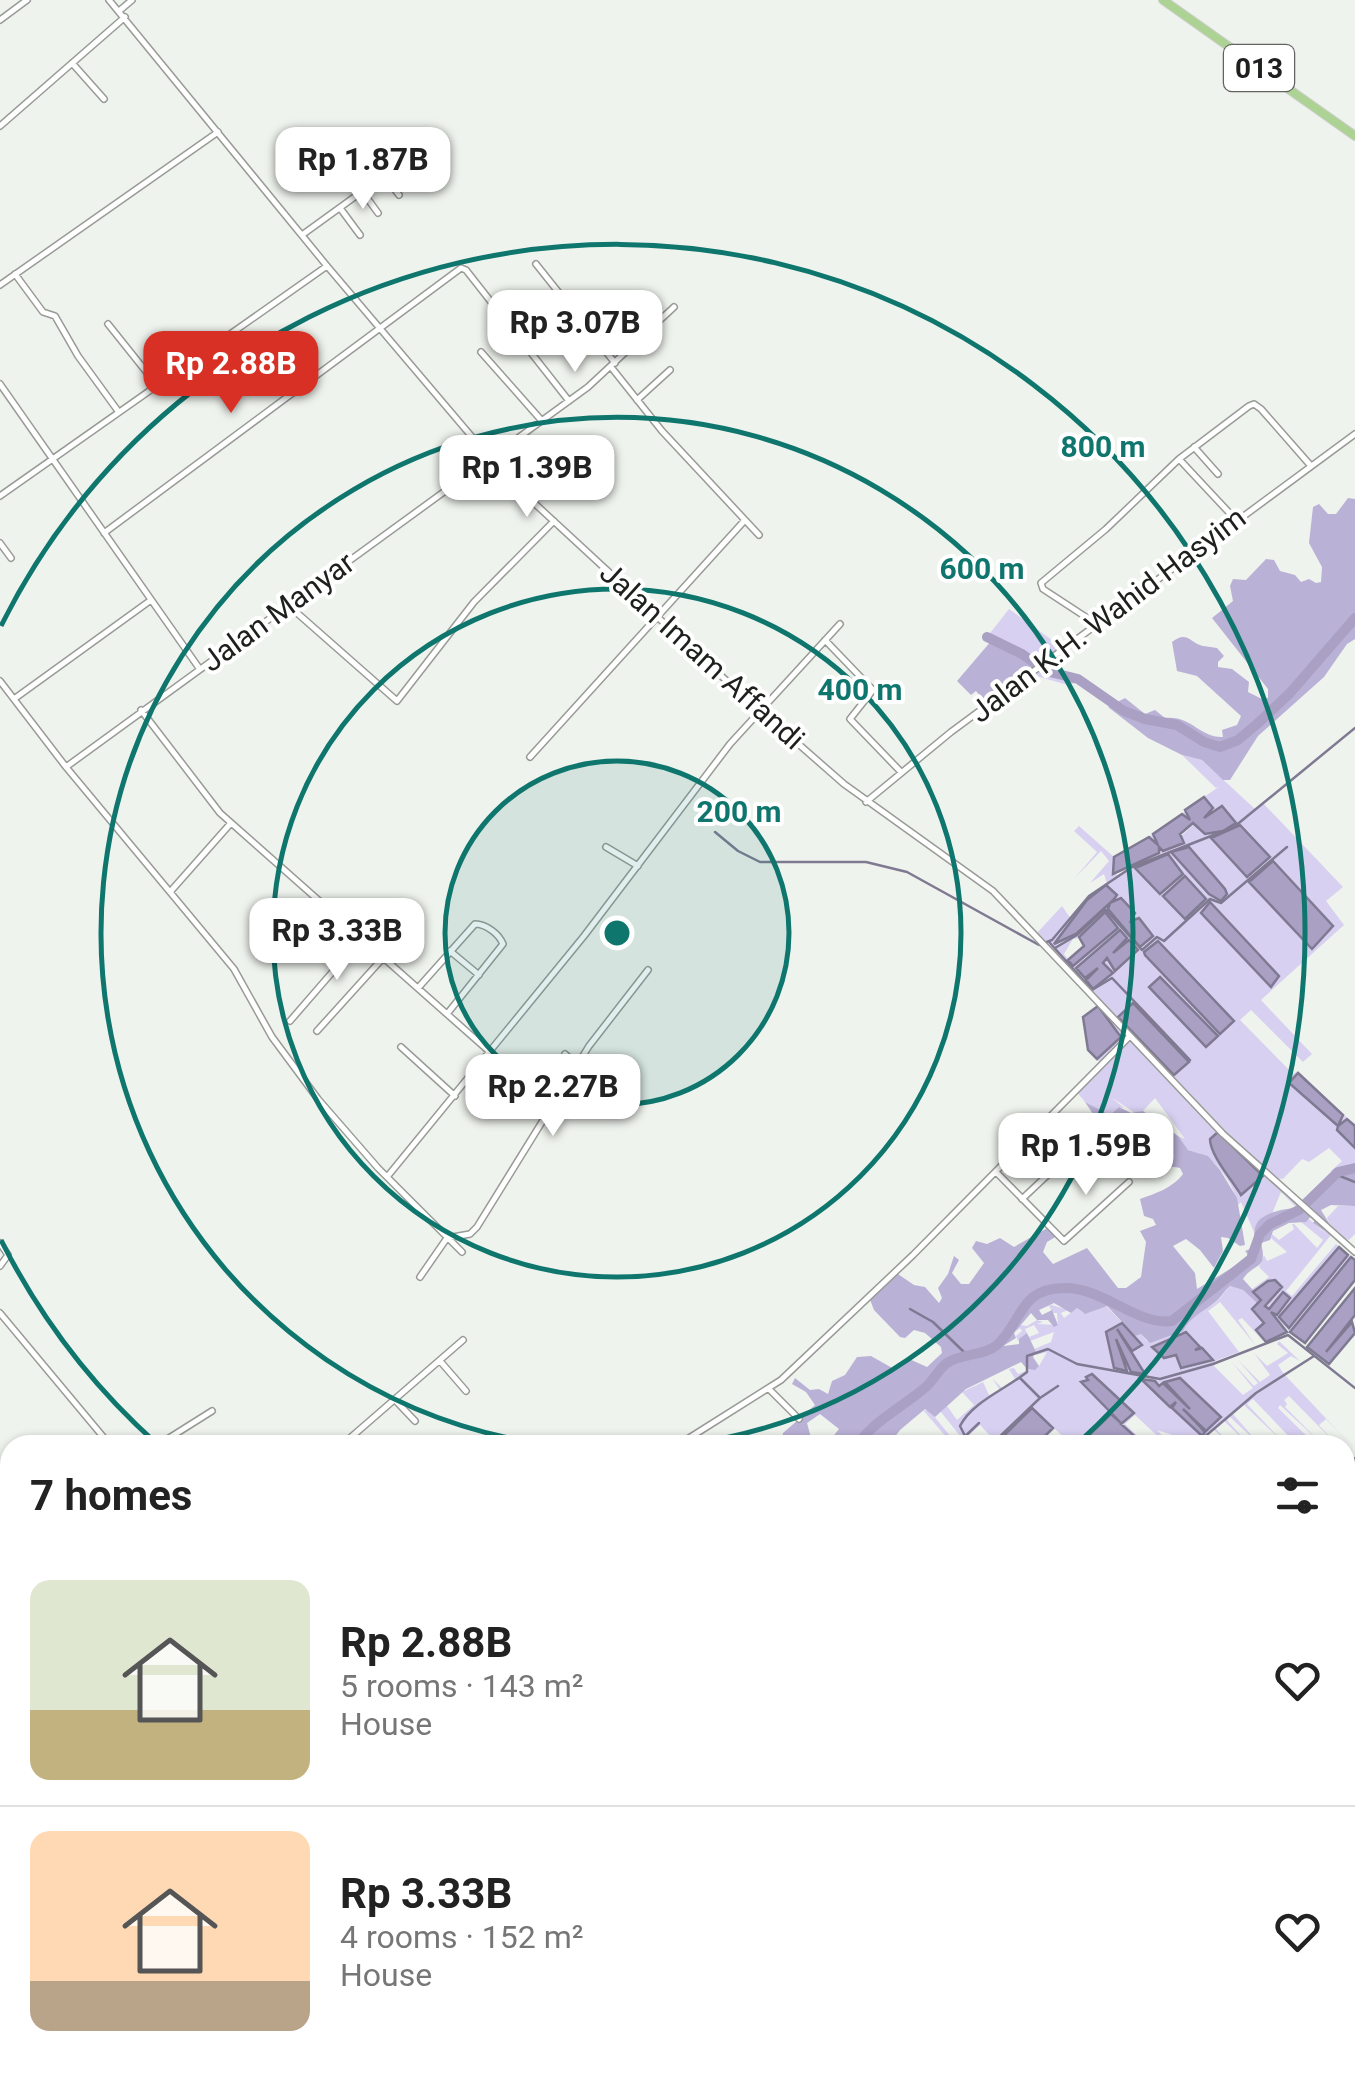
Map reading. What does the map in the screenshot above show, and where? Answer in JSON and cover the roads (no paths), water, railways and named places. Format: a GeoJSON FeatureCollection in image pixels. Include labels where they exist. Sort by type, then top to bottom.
{"type":"FeatureCollection","features":[{"type":"Feature","properties":{"kind":"main road","name":"013"},"geometry":{"type":"LineString","coordinates":[[1163,0],[1355,136]]}},
{"type":"Feature","properties":{"kind":"street"},"geometry":{"type":"LineString","coordinates":[[0,20],[27,0]]}},
{"type":"Feature","properties":{"kind":"street","name":"Jalan Imam Affandi"},"geometry":{"type":"LineString","coordinates":[[109,0],[491,460],[659,618],[866,802],[984,884],[1045,943],[1218,1128],[1355,1252]]}},
{"type":"Feature","properties":{"kind":"street"},"geometry":{"type":"LineString","coordinates":[[0,126],[72,63],[132,0]]}},
{"type":"Feature","properties":{"kind":"street"},"geometry":{"type":"LineString","coordinates":[[72,63],[104,98]]}},
{"type":"Feature","properties":{"kind":"street"},"geometry":{"type":"LineString","coordinates":[[0,285],[218,132]]}},
{"type":"Feature","properties":{"kind":"street"},"geometry":{"type":"LineString","coordinates":[[302,235],[408,160],[426,185]]}},
{"type":"Feature","properties":{"kind":"street"},"geometry":{"type":"LineString","coordinates":[[384,175],[399,195]]}},
{"type":"Feature","properties":{"kind":"street"},"geometry":{"type":"LineString","coordinates":[[362,191],[378,212]]}},
{"type":"Feature","properties":{"kind":"street"},"geometry":{"type":"LineString","coordinates":[[340,208],[360,235]]}},
{"type":"Feature","properties":{"kind":"street"},"geometry":{"type":"LineString","coordinates":[[536,264],[637,400],[759,535]]}},
{"type":"Feature","properties":{"kind":"street"},"geometry":{"type":"LineString","coordinates":[[0,496],[326,266]]}},
{"type":"Feature","properties":{"kind":"street"},"geometry":{"type":"LineString","coordinates":[[104,533],[463,268],[569,400]]}},
{"type":"Feature","properties":{"kind":"street"},"geometry":{"type":"LineString","coordinates":[[15,274],[42,311],[56,316],[78,356],[118,411]]}},
{"type":"Feature","properties":{"kind":"street","name":"Jalan Manyar"},"geometry":{"type":"LineString","coordinates":[[66,766],[491,460],[613,365],[674,307]]}},
{"type":"Feature","properties":{"kind":"street"},"geometry":{"type":"LineString","coordinates":[[108,324],[156,384]]}},
{"type":"Feature","properties":{"kind":"street"},"geometry":{"type":"LineString","coordinates":[[482,352],[542,421]]}},
{"type":"Feature","properties":{"kind":"street"},"geometry":{"type":"LineString","coordinates":[[637,400],[670,370]]}},
{"type":"Feature","properties":{"kind":"street"},"geometry":{"type":"LineString","coordinates":[[0,384],[200,668]]}},
{"type":"Feature","properties":{"kind":"street"},"geometry":{"type":"LineString","coordinates":[[1096,623],[1042,589],[1041,583],[1106,530],[1178,459],[1254,404],[1311,466]]}},
{"type":"Feature","properties":{"kind":"street","name":"Jalan K.H. Wahid Hasyim"},"geometry":{"type":"LineString","coordinates":[[866,802],[1096,623],[1355,434]]}},
{"type":"Feature","properties":{"kind":"street"},"geometry":{"type":"LineString","coordinates":[[509,446],[516,454]]}},
{"type":"Feature","properties":{"kind":"street"},"geometry":{"type":"LineString","coordinates":[[1194,448],[1218,474]]}},
{"type":"Feature","properties":{"kind":"street"},"geometry":{"type":"LineString","coordinates":[[1178,459],[1236,520]]}},
{"type":"Feature","properties":{"kind":"street"},"geometry":{"type":"LineString","coordinates":[[530,757],[746,520]]}},
{"type":"Feature","properties":{"kind":"street"},"geometry":{"type":"LineString","coordinates":[[288,606],[397,701],[474,602],[554,522]]}},
{"type":"Feature","properties":{"kind":"street"},"geometry":{"type":"LineString","coordinates":[[0,543],[11,558]]}},
{"type":"Feature","properties":{"kind":"street"},"geometry":{"type":"LineString","coordinates":[[14,699],[152,600]]}},
{"type":"Feature","properties":{"kind":"street"},"geometry":{"type":"LineString","coordinates":[[387,1177],[491,1053],[701,780],[840,624]]}},
{"type":"Feature","properties":{"kind":"street"},"geometry":{"type":"LineString","coordinates":[[825,640],[873,690],[850,719],[901,772]]}},
{"type":"Feature","properties":{"kind":"street"},"geometry":{"type":"LineString","coordinates":[[0,680],[234,969],[266,1026],[318,1099],[387,1177],[462,1252]]}},
{"type":"Feature","properties":{"kind":"street"},"geometry":{"type":"LineString","coordinates":[[141,710],[202,793],[231,823],[491,1053]]}},
{"type":"Feature","properties":{"kind":"street"},"geometry":{"type":"LineString","coordinates":[[170,892],[231,823]]}},
{"type":"Feature","properties":{"kind":"street"},"geometry":{"type":"LineString","coordinates":[[606,847],[638,866]]}},
{"type":"Feature","properties":{"kind":"street"},"geometry":{"type":"LineString","coordinates":[[418,988],[474,924],[488,928],[503,944],[447,1014]]}},
{"type":"Feature","properties":{"kind":"street"},"geometry":{"type":"LineString","coordinates":[[290,1021],[361,939]]}},
{"type":"Feature","properties":{"kind":"street"},"geometry":{"type":"LineString","coordinates":[[450,951],[478,975]]}},
{"type":"Feature","properties":{"kind":"street"},"geometry":{"type":"LineString","coordinates":[[317,1031],[383,958]]}},
{"type":"Feature","properties":{"kind":"street"},"geometry":{"type":"LineString","coordinates":[[420,1277],[448,1238],[475,1230],[577,1065],[648,970]]}},
{"type":"Feature","properties":{"kind":"street"},"geometry":{"type":"LineString","coordinates":[[694,1435],[769,1389],[844,1321],[1129,1037]]}},
{"type":"Feature","properties":{"kind":"street"},"geometry":{"type":"LineString","coordinates":[[401,1047],[455,1096]]}},
{"type":"Feature","properties":{"kind":"street"},"geometry":{"type":"LineString","coordinates":[[565,1054],[604,1089]]}},
{"type":"Feature","properties":{"kind":"street"},"geometry":{"type":"LineString","coordinates":[[1022,1199],[1055,1168]]}},
{"type":"Feature","properties":{"kind":"street"},"geometry":{"type":"LineString","coordinates":[[996,1172],[1064,1242],[1130,1182]]}},
{"type":"Feature","properties":{"kind":"street"},"geometry":{"type":"LineString","coordinates":[[0,1243],[8,1255],[0,1266]]}},
{"type":"Feature","properties":{"kind":"street"},"geometry":{"type":"LineString","coordinates":[[0,1313],[102,1435]]}},
{"type":"Feature","properties":{"kind":"street"},"geometry":{"type":"LineString","coordinates":[[354,1435],[462,1340]]}},
{"type":"Feature","properties":{"kind":"street"},"geometry":{"type":"LineString","coordinates":[[440,1361],[466,1392]]}},
{"type":"Feature","properties":{"kind":"street"},"geometry":{"type":"LineString","coordinates":[[769,1389],[799,1419]]}},
{"type":"Feature","properties":{"kind":"street"},"geometry":{"type":"LineString","coordinates":[[395,1400],[415,1421]]}},
{"type":"Feature","properties":{"kind":"street"},"geometry":{"type":"LineString","coordinates":[[174,1435],[212,1411]]}},
{"type":"Feature","properties":{"kind":"waterway"},"geometry":{"type":"LineString","coordinates":[[987,637],[1046,671],[1078,679],[1124,711],[1177,725],[1220,747],[1238,740],[1290,693],[1355,618]]}},
{"type":"Feature","properties":{"kind":"waterway"},"geometry":{"type":"LineString","coordinates":[[715,832],[738,851],[760,862],[866,862],[907,872],[1039,945],[1052,940],[1089,896],[1132,867],[1234,827],[1355,728]]}},
{"type":"Feature","properties":{"kind":"waterway"},"geometry":{"type":"LineString","coordinates":[[1055,948],[1077,935],[1105,909],[1142,950],[1157,937],[1164,941],[1210,899],[1221,903],[1287,847]]}},
{"type":"Feature","properties":{"kind":"waterway"},"geometry":{"type":"LineString","coordinates":[[1050,943],[1092,990],[1112,978],[1190,1060]]}},
{"type":"Feature","properties":{"kind":"waterway"},"geometry":{"type":"LineString","coordinates":[[866,1435],[927,1386],[947,1363],[997,1345],[1038,1294],[1078,1289],[1146,1318],[1172,1321],[1251,1259],[1260,1234],[1270,1224],[1299,1210],[1338,1172],[1355,1168]]}},
{"type":"Feature","properties":{"kind":"waterway"},"geometry":{"type":"LineString","coordinates":[[1335,1174],[1355,1182]]}},
{"type":"Feature","properties":{"kind":"waterway"},"geometry":{"type":"LineString","coordinates":[[910,1309],[933,1322],[967,1355]]}},
{"type":"Feature","properties":{"kind":"waterway"},"geometry":{"type":"LineString","coordinates":[[964,1435],[960,1426],[965,1417],[1027,1372],[1027,1356],[1048,1349],[1077,1364],[1160,1379],[1213,1364],[1288,1335],[1355,1388]]}},
{"type":"Feature","properties":{"kind":"waterway"},"geometry":{"type":"LineString","coordinates":[[1207,1435],[1256,1393],[1314,1356]]}},
{"type":"Feature","properties":{"kind":"waterway"},"geometry":{"type":"LineString","coordinates":[[1020,1378],[1039,1397]]}},
{"type":"Feature","properties":{"kind":"waterway"},"geometry":{"type":"LineString","coordinates":[[1001,1435],[1058,1386]]}},
{"type":"Feature","properties":{"kind":"waterway"},"geometry":{"type":"LineString","coordinates":[[966,1435],[979,1423]]}}]}
